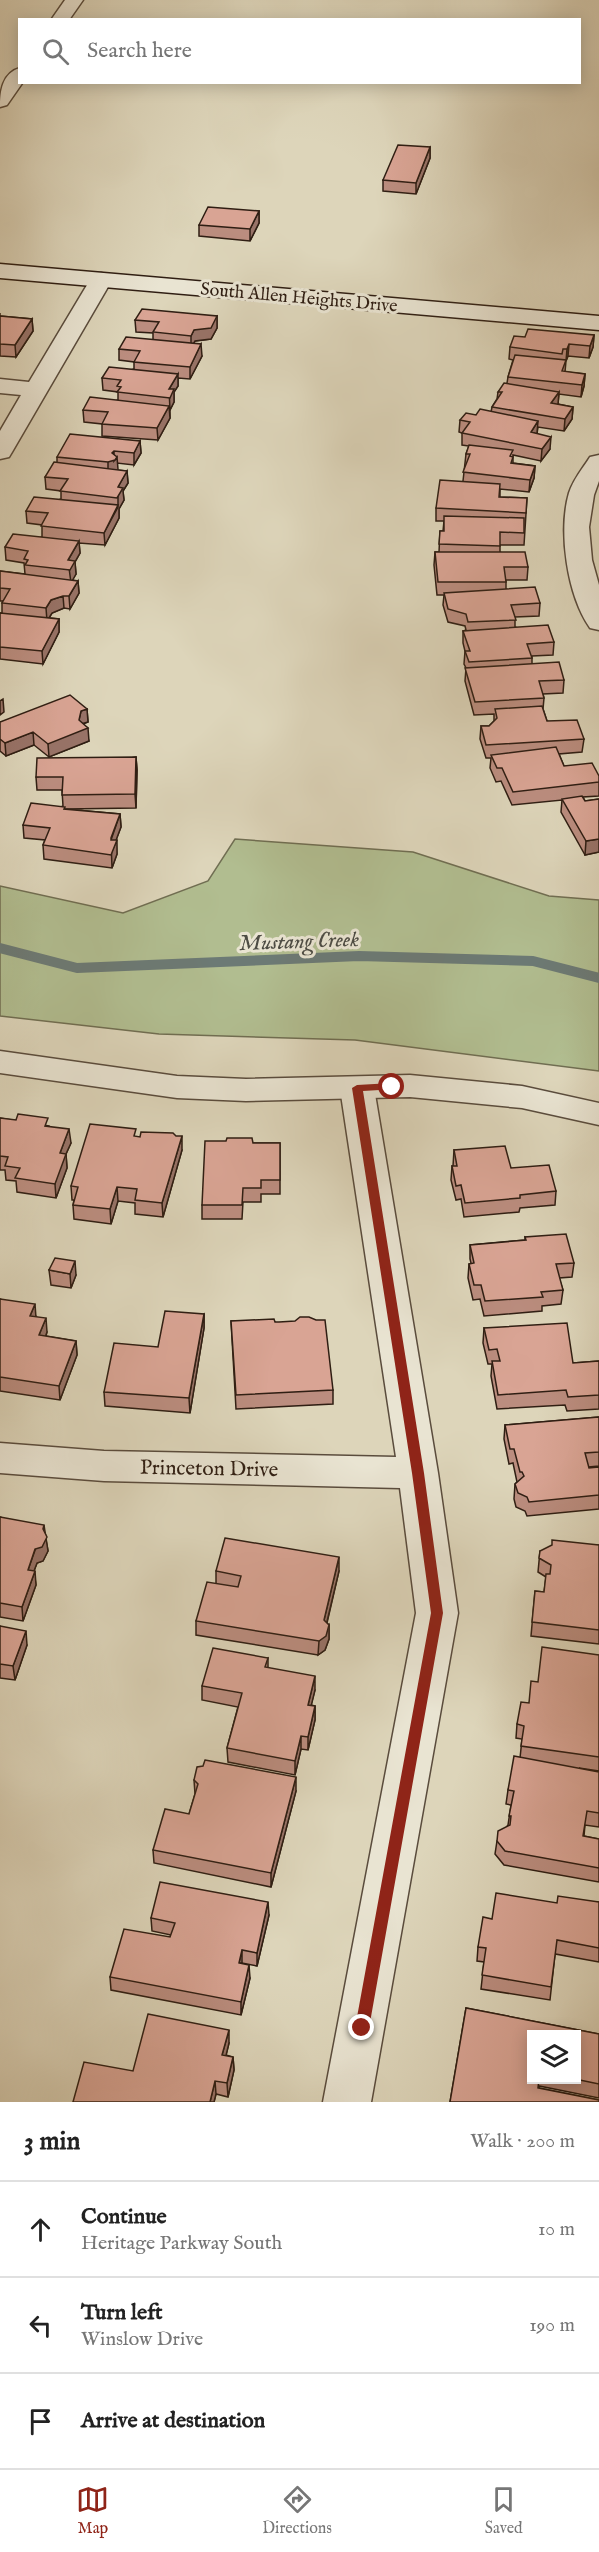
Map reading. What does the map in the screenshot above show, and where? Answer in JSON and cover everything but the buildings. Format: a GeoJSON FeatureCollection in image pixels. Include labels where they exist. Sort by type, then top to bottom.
{"type":"FeatureCollection","features":[{"type":"Feature","properties":{"kind":"street"},"geometry":{"type":"LineString","coordinates":[[61,18],[74,0]]}},
{"type":"Feature","properties":{"kind":"street"},"geometry":{"type":"LineString","coordinates":[[0,101],[18,77]]}},
{"type":"Feature","properties":{"kind":"street","name":"South Allen Heights Drive"},"geometry":{"type":"LineString","coordinates":[[0,271],[599,323]]}},
{"type":"Feature","properties":{"kind":"street"},"geometry":{"type":"LineString","coordinates":[[0,452],[100,280]]}},
{"type":"Feature","properties":{"kind":"street"},"geometry":{"type":"LineString","coordinates":[[0,386],[37,390]]}},
{"type":"Feature","properties":{"kind":"street"},"geometry":{"type":"LineString","coordinates":[[599,462],[581,494],[576,546],[599,622]]}},
{"type":"Feature","properties":{"kind":"street"},"geometry":{"type":"LineString","coordinates":[[0,1062],[177,1087],[246,1089],[410,1086],[522,1097],[599,1114]]}},
{"type":"Feature","properties":{"kind":"street"},"geometry":{"type":"LineString","coordinates":[[347,2102],[437,1613],[418,1473],[357,1088]]}},
{"type":"Feature","properties":{"kind":"street","name":"Princeton Drive"},"geometry":{"type":"LineString","coordinates":[[0,1458],[104,1466],[418,1473]]}},
{"type":"Feature","properties":{"kind":"green space"},"geometry":{"type":"Polygon","coordinates":[[[235,839],[413,852],[549,896],[599,900],[599,1071],[355,1040],[159,1034],[0,1016],[0,886],[123,913],[208,881],[235,839]]]}},
{"type":"Feature","properties":{"kind":"waterway","name":"Mustang Creek"},"geometry":{"type":"LineString","coordinates":[[0,948],[77,968],[359,956],[533,961],[599,978]]}},
{"type":"Feature","properties":{"kind":"route"},"geometry":{"type":"LineString","coordinates":[[362,2028],[437,1613],[418,1473],[357,1088],[392,1087]]}}]}
